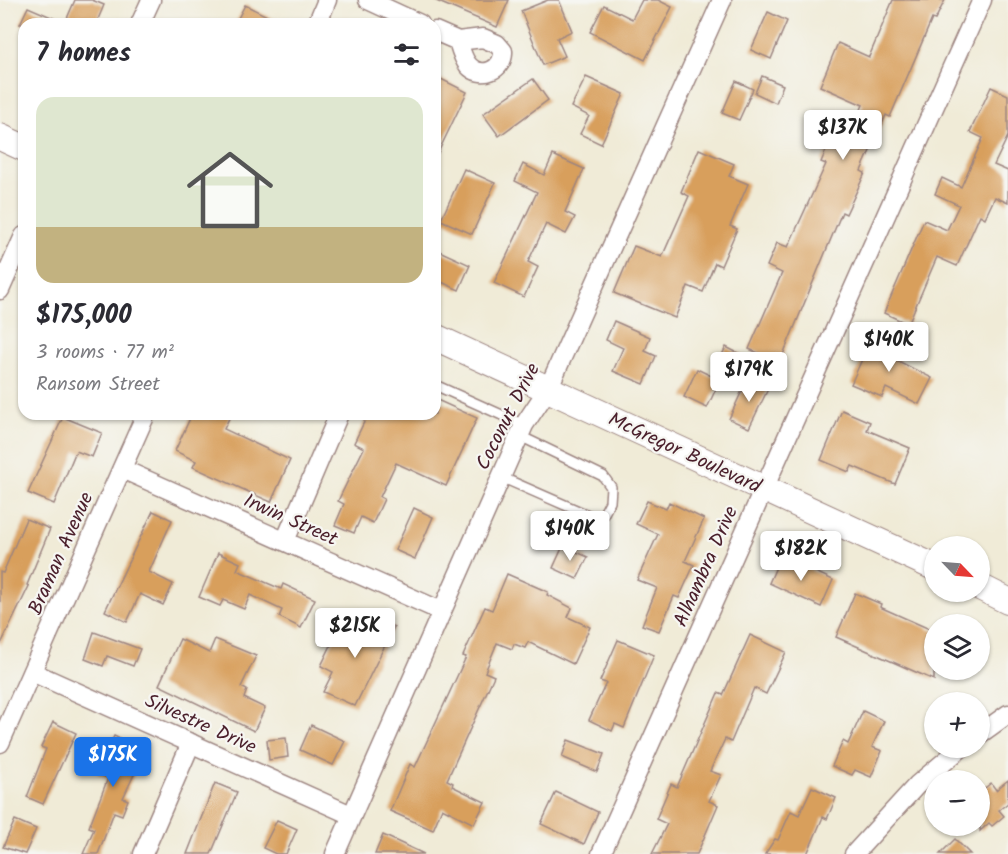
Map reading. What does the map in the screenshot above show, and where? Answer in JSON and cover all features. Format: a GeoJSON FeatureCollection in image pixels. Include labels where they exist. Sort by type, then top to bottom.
{"type":"FeatureCollection","features":[{"type":"Feature","properties":{"kind":"main road"},"geometry":{"type":"LineString","coordinates":[[0,137],[18,145]]}},
{"type":"Feature","properties":{"kind":"main road","name":"McGregor Boulevard"},"geometry":{"type":"LineString","coordinates":[[441,340],[924,562]]}},
{"type":"Feature","properties":{"kind":"main road"},"geometry":{"type":"LineString","coordinates":[[990,592],[1008,600]]}},
{"type":"Feature","properties":{"kind":"street"},"geometry":{"type":"LineString","coordinates":[[143,18],[151,0]]}},
{"type":"Feature","properties":{"kind":"street"},"geometry":{"type":"LineString","coordinates":[[320,18],[327,0]]}},
{"type":"Feature","properties":{"kind":"street"},"geometry":{"type":"LineString","coordinates":[[368,0],[407,18]]}},
{"type":"Feature","properties":{"kind":"street","name":"Coconut Drive"},"geometry":{"type":"LineString","coordinates":[[334,854],[501,477],[522,431],[548,389],[722,0]]}},
{"type":"Feature","properties":{"kind":"street","name":"Alhambra Drive"},"geometry":{"type":"LineString","coordinates":[[601,854],[982,0]]}},
{"type":"Feature","properties":{"kind":"street"},"geometry":{"type":"LineString","coordinates":[[441,34],[458,41]]}},
{"type":"Feature","properties":{"kind":"street"},"geometry":{"type":"LineString","coordinates":[[0,290],[18,250]]}},
{"type":"Feature","properties":{"kind":"street","name":"Braman Avenue"},"geometry":{"type":"LineString","coordinates":[[0,743],[143,420]]}},
{"type":"Feature","properties":{"kind":"street"},"geometry":{"type":"LineString","coordinates":[[285,541],[336,420]]}},
{"type":"Feature","properties":{"kind":"street","name":"Irwin Street"},"geometry":{"type":"LineString","coordinates":[[122,469],[441,611]]}},
{"type":"Feature","properties":{"kind":"street","name":"Silvestre Drive"},"geometry":{"type":"LineString","coordinates":[[32,672],[351,815]]}},
{"type":"Feature","properties":{"kind":"street"},"geometry":{"type":"LineString","coordinates":[[990,727],[1008,714]]}},
{"type":"Feature","properties":{"kind":"street"},"geometry":{"type":"LineString","coordinates":[[143,854],[191,743]]}},
{"type":"Feature","properties":{"kind":"street"},"geometry":{"type":"LineString","coordinates":[[854,854],[917,785],[949,758]]}},
{"type":"Feature","properties":{"kind":"lane"},"geometry":{"type":"LineString","coordinates":[[441,389],[603,476],[611,487],[610,502],[602,517],[597,519],[501,477]]}},
{"type":"Feature","properties":{"kind":"building"},"geometry":{"type":"Polygon","coordinates":[[[75,0],[92,0],[104,5],[99,18],[67,18],[75,0]]]}},
{"type":"Feature","properties":{"kind":"building"},"geometry":{"type":"Polygon","coordinates":[[[434,0],[509,0],[497,27],[434,0]]]}},
{"type":"Feature","properties":{"kind":"building"},"geometry":{"type":"Polygon","coordinates":[[[548,0],[559,0],[572,31],[557,38],[565,56],[543,65],[521,11],[548,0]]]}},
{"type":"Feature","properties":{"kind":"building"},"geometry":{"type":"Polygon","coordinates":[[[642,0],[658,0],[672,7],[645,60],[590,32],[604,5],[632,19],[642,0]]]}},
{"type":"Feature","properties":{"kind":"building"},"geometry":{"type":"Polygon","coordinates":[[[893,0],[945,0],[935,20],[932,19],[890,117],[886,115],[861,171],[865,173],[846,214],[842,212],[780,362],[749,349],[782,273],[767,266],[777,243],[788,247],[826,164],[821,162],[831,139],[845,145],[863,105],[820,86],[838,43],[869,57],[893,0]]]}},
{"type":"Feature","properties":{"kind":"building"},"geometry":{"type":"Polygon","coordinates":[[[245,5],[271,18],[238,18],[245,5]]]}},
{"type":"Feature","properties":{"kind":"building"},"geometry":{"type":"Polygon","coordinates":[[[28,7],[53,18],[23,18],[28,7]]]}},
{"type":"Feature","properties":{"kind":"building"},"geometry":{"type":"Polygon","coordinates":[[[768,12],[787,21],[771,59],[751,50],[768,12]]]}},
{"type":"Feature","properties":{"kind":"building"},"geometry":{"type":"Polygon","coordinates":[[[762,76],[783,85],[776,103],[755,93],[762,76]]]}},
{"type":"Feature","properties":{"kind":"building"},"geometry":{"type":"Polygon","coordinates":[[[586,77],[624,94],[601,144],[580,134],[589,116],[571,107],[586,77]]]}},
{"type":"Feature","properties":{"kind":"building"},"geometry":{"type":"Polygon","coordinates":[[[441,79],[467,92],[441,146],[441,79]]]}},
{"type":"Feature","properties":{"kind":"building"},"geometry":{"type":"Polygon","coordinates":[[[533,79],[548,100],[499,136],[483,114],[533,79]]]}},
{"type":"Feature","properties":{"kind":"building"},"geometry":{"type":"Polygon","coordinates":[[[736,81],[753,89],[739,120],[722,113],[736,81]]]}},
{"type":"Feature","properties":{"kind":"building"},"geometry":{"type":"Polygon","coordinates":[[[991,87],[1008,95],[1008,136],[994,165],[1008,171],[1008,203],[995,197],[985,218],[980,215],[957,266],[937,257],[908,324],[884,313],[924,220],[947,230],[959,205],[935,194],[942,178],[961,187],[983,138],[970,132],[991,87]]]}},
{"type":"Feature","properties":{"kind":"building"},"geometry":{"type":"Polygon","coordinates":[[[699,149],[734,164],[729,176],[748,184],[730,226],[737,229],[721,266],[715,263],[703,292],[688,286],[675,318],[614,293],[634,246],[662,257],[689,196],[681,192],[699,149]]]}},
{"type":"Feature","properties":{"kind":"building"},"geometry":{"type":"Polygon","coordinates":[[[553,155],[584,169],[565,212],[575,217],[566,234],[546,224],[528,262],[538,267],[524,297],[494,283],[537,192],[515,181],[523,164],[544,175],[553,155]]]}},
{"type":"Feature","properties":{"kind":"building"},"geometry":{"type":"Polygon","coordinates":[[[464,169],[495,183],[472,234],[441,220],[464,169]]]}},
{"type":"Feature","properties":{"kind":"building"},"geometry":{"type":"Polygon","coordinates":[[[441,252],[470,265],[459,290],[441,282],[441,252]]]}},
{"type":"Feature","properties":{"kind":"building"},"geometry":{"type":"Polygon","coordinates":[[[614,321],[650,337],[645,351],[656,356],[644,384],[613,371],[623,348],[606,340],[614,321]]]}},
{"type":"Feature","properties":{"kind":"building"},"geometry":{"type":"Polygon","coordinates":[[[872,337],[903,351],[898,361],[932,378],[919,404],[886,388],[882,397],[851,384],[872,337]]]}},
{"type":"Feature","properties":{"kind":"building"},"geometry":{"type":"Polygon","coordinates":[[[726,347],[742,355],[733,373],[717,365],[726,347]]]}},
{"type":"Feature","properties":{"kind":"building"},"geometry":{"type":"Polygon","coordinates":[[[697,369],[720,380],[707,408],[684,397],[697,369]]]}},
{"type":"Feature","properties":{"kind":"building"},"geometry":{"type":"Polygon","coordinates":[[[748,378],[769,387],[749,428],[729,419],[748,378]]]}},
{"type":"Feature","properties":{"kind":"building"},"geometry":{"type":"Polygon","coordinates":[[[441,402],[477,418],[446,486],[396,463],[380,497],[384,499],[373,523],[361,517],[354,533],[335,525],[344,504],[338,501],[364,448],[354,443],[365,420],[441,420],[441,402]]]}},
{"type":"Feature","properties":{"kind":"building"},"geometry":{"type":"Polygon","coordinates":[[[842,410],[870,422],[867,430],[910,448],[895,484],[852,466],[849,472],[821,460],[842,410]]]}},
{"type":"Feature","properties":{"kind":"building"},"geometry":{"type":"Polygon","coordinates":[[[62,420],[70,420],[102,433],[92,457],[76,451],[54,504],[28,493],[62,420]]]}},
{"type":"Feature","properties":{"kind":"building"},"geometry":{"type":"Polygon","coordinates":[[[189,420],[228,420],[224,429],[290,460],[271,502],[193,467],[196,461],[175,451],[189,420]]]}},
{"type":"Feature","properties":{"kind":"building"},"geometry":{"type":"Polygon","coordinates":[[[647,501],[666,509],[669,502],[704,519],[685,561],[694,565],[679,598],[674,596],[659,631],[642,625],[657,588],[637,580],[658,534],[636,524],[647,501]]]}},
{"type":"Feature","properties":{"kind":"building"},"geometry":{"type":"Polygon","coordinates":[[[414,508],[433,517],[415,559],[395,550],[414,508]]]}},
{"type":"Feature","properties":{"kind":"building"},"geometry":{"type":"Polygon","coordinates":[[[153,511],[172,520],[149,572],[173,584],[163,605],[140,594],[127,622],[105,611],[153,511]]]}},
{"type":"Feature","properties":{"kind":"building"},"geometry":{"type":"Polygon","coordinates":[[[26,519],[50,529],[27,585],[29,586],[0,646],[0,572],[3,573],[26,519]]]}},
{"type":"Feature","properties":{"kind":"building"},"geometry":{"type":"Polygon","coordinates":[[[563,546],[588,557],[577,579],[553,568],[563,546]]]}},
{"type":"Feature","properties":{"kind":"building"},"geometry":{"type":"Polygon","coordinates":[[[218,553],[240,563],[237,570],[281,589],[283,584],[315,599],[301,628],[279,617],[282,610],[250,595],[244,609],[223,600],[220,606],[199,597],[218,553]]]}},
{"type":"Feature","properties":{"kind":"building"},"geometry":{"type":"Polygon","coordinates":[[[781,556],[833,580],[821,607],[769,583],[781,556]]]}},
{"type":"Feature","properties":{"kind":"building"},"geometry":{"type":"Polygon","coordinates":[[[507,574],[548,592],[547,595],[572,608],[568,617],[590,627],[573,664],[528,642],[525,648],[514,644],[512,649],[497,643],[485,672],[494,676],[447,780],[453,783],[452,786],[485,802],[474,824],[442,808],[433,830],[390,811],[410,764],[415,767],[466,657],[463,656],[485,607],[492,610],[507,574]]]}},
{"type":"Feature","properties":{"kind":"building"},"geometry":{"type":"Polygon","coordinates":[[[855,593],[881,604],[880,607],[924,627],[924,676],[836,637],[855,593]]]}},
{"type":"Feature","properties":{"kind":"building"},"geometry":{"type":"Polygon","coordinates":[[[362,617],[378,625],[380,621],[394,627],[355,706],[323,692],[333,672],[321,666],[341,625],[354,631],[362,617]]]}},
{"type":"Feature","properties":{"kind":"building"},"geometry":{"type":"Polygon","coordinates":[[[94,632],[140,649],[133,666],[107,656],[103,666],[85,659],[94,632]]]}},
{"type":"Feature","properties":{"kind":"building"},"geometry":{"type":"Polygon","coordinates":[[[750,635],[786,652],[766,694],[754,688],[731,742],[725,739],[710,771],[721,775],[709,801],[718,805],[697,854],[652,854],[667,824],[656,819],[671,784],[677,787],[718,693],[723,695],[750,635]]]}},
{"type":"Feature","properties":{"kind":"building"},"geometry":{"type":"Polygon","coordinates":[[[180,639],[209,653],[215,639],[256,656],[241,687],[247,690],[244,698],[265,708],[254,731],[159,685],[180,639]]]}},
{"type":"Feature","properties":{"kind":"building"},"geometry":{"type":"Polygon","coordinates":[[[618,640],[654,655],[624,728],[615,724],[612,731],[589,720],[606,683],[600,681],[618,640]]]}},
{"type":"Feature","properties":{"kind":"building"},"geometry":{"type":"Polygon","coordinates":[[[863,711],[884,721],[872,747],[882,751],[871,777],[855,770],[852,775],[832,766],[843,741],[848,744],[863,711]]]}},
{"type":"Feature","properties":{"kind":"building"},"geometry":{"type":"Polygon","coordinates":[[[53,722],[76,733],[43,804],[27,797],[46,749],[41,747],[53,722]]]}},
{"type":"Feature","properties":{"kind":"building"},"geometry":{"type":"Polygon","coordinates":[[[311,725],[345,741],[333,765],[300,750],[311,725]]]}},
{"type":"Feature","properties":{"kind":"building"},"geometry":{"type":"Polygon","coordinates":[[[114,736],[145,751],[123,798],[128,800],[122,815],[114,812],[98,854],[83,854],[94,829],[89,827],[108,778],[97,773],[114,736]]]}},
{"type":"Feature","properties":{"kind":"building"},"geometry":{"type":"Polygon","coordinates":[[[286,738],[288,757],[269,760],[267,740],[286,738]]]}},
{"type":"Feature","properties":{"kind":"building"},"geometry":{"type":"Polygon","coordinates":[[[568,740],[604,754],[597,772],[562,757],[568,740]]]}},
{"type":"Feature","properties":{"kind":"building"},"geometry":{"type":"Polygon","coordinates":[[[1008,780],[1008,803],[999,810],[1004,816],[992,826],[990,824],[990,784],[996,790],[1008,780]]]}},
{"type":"Feature","properties":{"kind":"building"},"geometry":{"type":"Polygon","coordinates":[[[215,783],[237,792],[211,854],[187,854],[215,783]]]}},
{"type":"Feature","properties":{"kind":"building"},"geometry":{"type":"Polygon","coordinates":[[[812,787],[836,798],[827,819],[823,817],[807,854],[765,854],[775,839],[778,840],[791,811],[799,815],[812,787]]]}},
{"type":"Feature","properties":{"kind":"building"},"geometry":{"type":"Polygon","coordinates":[[[556,792],[598,812],[584,844],[541,824],[556,792]]]}},
{"type":"Feature","properties":{"kind":"building"},"geometry":{"type":"Polygon","coordinates":[[[15,820],[36,829],[25,854],[3,847],[15,820]]]}},
{"type":"Feature","properties":{"kind":"building"},"geometry":{"type":"Polygon","coordinates":[[[277,820],[297,829],[286,854],[276,854],[263,848],[277,820]]]}},
{"type":"Feature","properties":{"kind":"building"},"geometry":{"type":"Polygon","coordinates":[[[383,835],[424,854],[375,854],[383,835]]]}},
{"type":"Feature","properties":{"kind":"building"},"geometry":{"type":"Polygon","coordinates":[[[955,839],[970,854],[940,854],[955,839]]]}}]}
